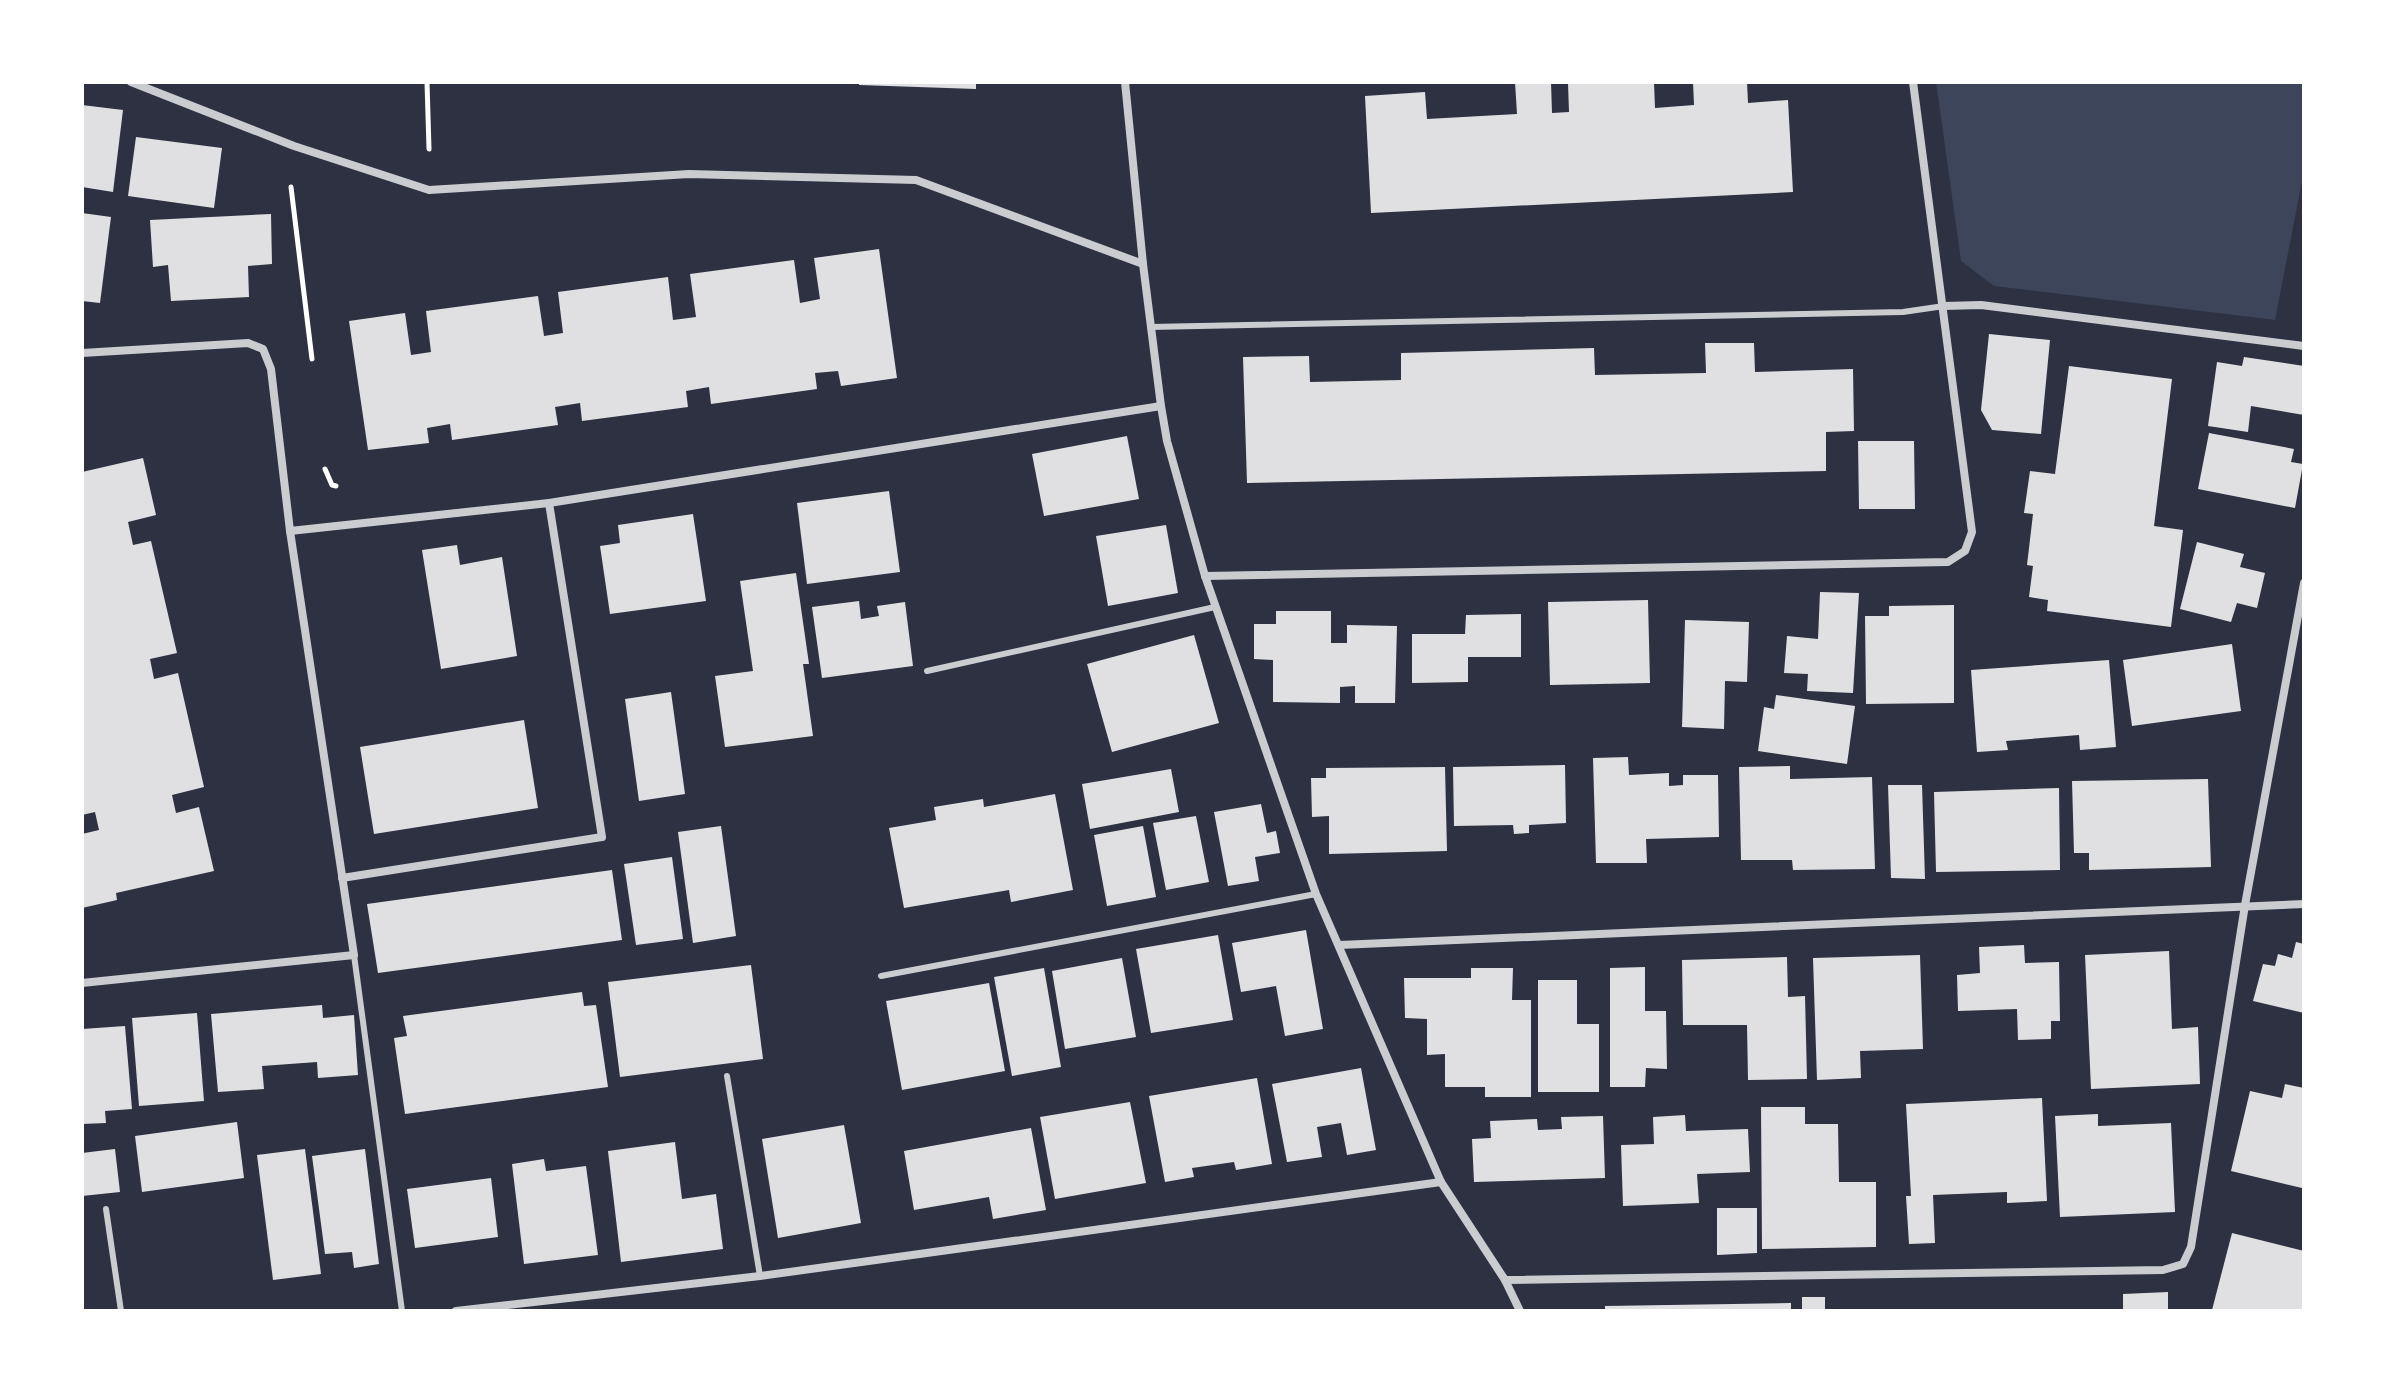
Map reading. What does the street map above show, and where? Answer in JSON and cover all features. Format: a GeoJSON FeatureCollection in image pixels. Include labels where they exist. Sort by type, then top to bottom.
{"type":"FeatureCollection","features":[{"type":"Feature","properties":{"kind":"street"},"geometry":{"type":"LineString","coordinates":[[131,82],[294,146],[429,190],[689,174],[916,180],[1143,264]]}},
{"type":"Feature","properties":{"kind":"street"},"geometry":{"type":"LineString","coordinates":[[1125,82],[1161,406],[1167,441],[1205,576],[1316,894],[1441,1182],[1505,1280],[1520,1311]]}},
{"type":"Feature","properties":{"kind":"street"},"geometry":{"type":"LineString","coordinates":[[1205,576],[1948,562],[1965,551],[1972,532],[1913,82]]}},
{"type":"Feature","properties":{"kind":"street"},"geometry":{"type":"LineString","coordinates":[[1944,306],[1981,305],[2304,346]]}},
{"type":"Feature","properties":{"kind":"street"},"geometry":{"type":"LineString","coordinates":[[82,353],[248,343],[263,349],[271,369],[290,531],[354,955],[82,983]]}},
{"type":"Feature","properties":{"kind":"street"},"geometry":{"type":"LineString","coordinates":[[290,531],[549,503],[1161,406]]}},
{"type":"Feature","properties":{"kind":"street"},"geometry":{"type":"LineString","coordinates":[[342,878],[602,837],[549,503]]}},
{"type":"Feature","properties":{"kind":"street"},"geometry":{"type":"LineString","coordinates":[[1505,1280],[2163,1270],[2183,1264],[2191,1247],[2245,905],[2304,583]]}},
{"type":"Feature","properties":{"kind":"street"},"geometry":{"type":"LineString","coordinates":[[1339,945],[2304,904]]}},
{"type":"Feature","properties":{"kind":"street"},"geometry":{"type":"LineString","coordinates":[[456,1311],[760,1276],[1441,1182]]}},
{"type":"Feature","properties":{"kind":"lane"},"geometry":{"type":"LineString","coordinates":[[1150,327],[1903,312],[1944,306]]}},
{"type":"Feature","properties":{"kind":"lane"},"geometry":{"type":"LineString","coordinates":[[927,671],[1215,607]]}},
{"type":"Feature","properties":{"kind":"lane"},"geometry":{"type":"LineString","coordinates":[[881,976],[1316,894]]}},
{"type":"Feature","properties":{"kind":"lane"},"geometry":{"type":"LineString","coordinates":[[354,955],[402,1311]]}},
{"type":"Feature","properties":{"kind":"lane"},"geometry":{"type":"LineString","coordinates":[[727,1076],[760,1276]]}},
{"type":"Feature","properties":{"kind":"lane"},"geometry":{"type":"LineString","coordinates":[[106,1209],[121,1311]]}},
{"type":"Feature","properties":{"kind":"path"},"geometry":{"type":"LineString","coordinates":[[427,82],[429,190]]}},
{"type":"Feature","properties":{"kind":"path"},"geometry":{"type":"LineString","coordinates":[[294,146],[289,168],[312,363]]}},
{"type":"Feature","properties":{"kind":"path"},"geometry":{"type":"LineString","coordinates":[[323,456],[325,472],[332,485],[341,486]]}},
{"type":"Feature","properties":{"kind":"shaded area"},"geometry":{"type":"Polygon","coordinates":[[[1936,82],[2304,82],[2304,171],[2275,320],[1994,286],[1961,261],[1936,82]]]}},
{"type":"Feature","properties":{"kind":"building"},"geometry":{"type":"Polygon","coordinates":[[[859,82],[976,82],[976,89],[859,85],[859,82]]]}},
{"type":"Feature","properties":{"kind":"building"},"geometry":{"type":"Polygon","coordinates":[[[1515,82],[1551,82],[1552,113],[1569,112],[1568,83],[1654,82],[1655,108],[1694,105],[1693,82],[1747,82],[1748,103],[1788,100],[1793,192],[1371,213],[1365,96],[1425,92],[1427,119],[1517,114],[1515,82]]]}},
{"type":"Feature","properties":{"kind":"building"},"geometry":{"type":"Polygon","coordinates":[[[82,105],[123,110],[113,192],[82,187],[82,105]]]}},
{"type":"Feature","properties":{"kind":"building"},"geometry":{"type":"Polygon","coordinates":[[[136,137],[222,148],[214,208],[128,196],[136,137]]]}},
{"type":"Feature","properties":{"kind":"building"},"geometry":{"type":"Polygon","coordinates":[[[82,213],[111,217],[100,303],[82,301],[82,213]]]}},
{"type":"Feature","properties":{"kind":"building"},"geometry":{"type":"Polygon","coordinates":[[[271,214],[272,264],[248,266],[249,297],[171,301],[168,265],[153,267],[150,220],[271,214]]]}},
{"type":"Feature","properties":{"kind":"building"},"geometry":{"type":"Polygon","coordinates":[[[879,249],[897,378],[841,386],[838,371],[815,373],[817,389],[711,404],[709,387],[686,391],[688,407],[582,421],[580,403],[555,407],[558,425],[452,440],[450,424],[427,428],[429,443],[368,450],[349,321],[405,313],[411,355],[431,352],[426,311],[538,296],[544,336],[563,333],[558,292],[668,277],[673,320],[696,317],[690,274],[794,260],[800,303],[820,299],[814,258],[879,249]]]}},
{"type":"Feature","properties":{"kind":"building"},"geometry":{"type":"Polygon","coordinates":[[[1989,334],[2050,340],[2041,434],[1992,430],[1981,410],[1989,334]]]}},
{"type":"Feature","properties":{"kind":"building"},"geometry":{"type":"Polygon","coordinates":[[[1705,343],[1754,343],[1755,372],[1853,369],[1854,431],[1826,432],[1826,471],[1247,483],[1243,357],[1309,356],[1310,382],[1401,380],[1401,353],[1594,348],[1595,375],[1706,373],[1705,343]]]}},
{"type":"Feature","properties":{"kind":"building"},"geometry":{"type":"Polygon","coordinates":[[[2244,357],[2304,366],[2304,415],[2251,406],[2248,432],[2208,426],[2217,362],[2242,366],[2244,357]]]}},
{"type":"Feature","properties":{"kind":"building"},"geometry":{"type":"Polygon","coordinates":[[[2069,366],[2172,379],[2154,526],[2183,530],[2171,627],[2047,611],[2048,600],[2029,597],[2033,566],[2027,565],[2033,514],[2024,513],[2030,471],[2055,474],[2069,366]]]}},
{"type":"Feature","properties":{"kind":"building"},"geometry":{"type":"Polygon","coordinates":[[[2209,433],[2294,449],[2291,462],[2303,464],[2295,508],[2198,489],[2209,433]]]}},
{"type":"Feature","properties":{"kind":"building"},"geometry":{"type":"Polygon","coordinates":[[[1127,436],[1139,499],[1044,516],[1032,454],[1127,436]]]}},
{"type":"Feature","properties":{"kind":"building"},"geometry":{"type":"Polygon","coordinates":[[[1858,441],[1914,441],[1915,509],[1859,509],[1858,441]]]}},
{"type":"Feature","properties":{"kind":"building"},"geometry":{"type":"Polygon","coordinates":[[[143,458],[156,515],[128,522],[133,545],[151,541],[177,653],[150,659],[154,679],[178,673],[204,787],[172,795],[176,813],[199,807],[214,871],[116,893],[117,900],[82,908],[82,834],[99,830],[95,812],[82,815],[82,472],[143,458]]]}},
{"type":"Feature","properties":{"kind":"building"},"geometry":{"type":"Polygon","coordinates":[[[889,491],[900,572],[807,584],[797,503],[889,491]]]}},
{"type":"Feature","properties":{"kind":"building"},"geometry":{"type":"Polygon","coordinates":[[[693,514],[706,601],[610,614],[600,546],[620,543],[618,525],[693,514]]]}},
{"type":"Feature","properties":{"kind":"building"},"geometry":{"type":"Polygon","coordinates":[[[1166,525],[1178,593],[1108,606],[1096,536],[1166,525]]]}},
{"type":"Feature","properties":{"kind":"building"},"geometry":{"type":"Polygon","coordinates":[[[2197,542],[2244,554],[2240,567],[2265,573],[2257,608],[2237,603],[2231,622],[2180,609],[2197,542]]]}},
{"type":"Feature","properties":{"kind":"building"},"geometry":{"type":"Polygon","coordinates":[[[457,545],[460,565],[502,557],[517,656],[441,669],[422,550],[457,545]]]}},
{"type":"Feature","properties":{"kind":"building"},"geometry":{"type":"Polygon","coordinates":[[[796,573],[809,664],[803,664],[813,736],[725,747],[715,676],[753,671],[740,581],[796,573]]]}},
{"type":"Feature","properties":{"kind":"building"},"geometry":{"type":"Polygon","coordinates":[[[1820,592],[1859,593],[1853,693],[1807,691],[1808,674],[1784,673],[1787,636],[1818,639],[1820,592]]]}},
{"type":"Feature","properties":{"kind":"building"},"geometry":{"type":"Polygon","coordinates":[[[1648,600],[1650,683],[1550,685],[1548,602],[1648,600]]]}},
{"type":"Feature","properties":{"kind":"building"},"geometry":{"type":"Polygon","coordinates":[[[859,601],[861,619],[879,616],[877,606],[905,602],[913,666],[822,678],[812,607],[859,601]]]}},
{"type":"Feature","properties":{"kind":"building"},"geometry":{"type":"Polygon","coordinates":[[[1954,605],[1954,703],[1866,704],[1865,616],[1889,616],[1889,606],[1954,605]]]}},
{"type":"Feature","properties":{"kind":"building"},"geometry":{"type":"Polygon","coordinates":[[[1276,611],[1331,611],[1331,643],[1347,643],[1347,625],[1397,626],[1395,703],[1355,703],[1355,686],[1340,687],[1340,703],[1273,702],[1273,660],[1254,659],[1254,624],[1276,624],[1276,611]]]}},
{"type":"Feature","properties":{"kind":"building"},"geometry":{"type":"Polygon","coordinates":[[[1521,614],[1521,657],[1468,657],[1468,682],[1412,683],[1412,634],[1465,634],[1466,615],[1521,614]]]}},
{"type":"Feature","properties":{"kind":"building"},"geometry":{"type":"Polygon","coordinates":[[[1685,620],[1749,622],[1747,682],[1725,681],[1724,729],[1682,727],[1685,620]]]}},
{"type":"Feature","properties":{"kind":"building"},"geometry":{"type":"Polygon","coordinates":[[[1194,635],[1219,723],[1112,752],[1087,664],[1194,635]]]}},
{"type":"Feature","properties":{"kind":"building"},"geometry":{"type":"Polygon","coordinates":[[[2232,644],[2241,711],[2132,726],[2123,660],[2232,644]]]}},
{"type":"Feature","properties":{"kind":"building"},"geometry":{"type":"Polygon","coordinates":[[[2109,660],[2116,747],[2080,750],[2079,735],[2006,741],[2008,750],[1977,752],[1971,670],[2109,660]]]}},
{"type":"Feature","properties":{"kind":"building"},"geometry":{"type":"Polygon","coordinates":[[[671,692],[685,794],[639,801],[625,699],[671,692]]]}},
{"type":"Feature","properties":{"kind":"building"},"geometry":{"type":"Polygon","coordinates":[[[1776,695],[1855,706],[1847,764],[1758,751],[1764,707],[1774,709],[1776,695]]]}},
{"type":"Feature","properties":{"kind":"building"},"geometry":{"type":"Polygon","coordinates":[[[524,720],[538,808],[374,834],[360,747],[524,720]]]}},
{"type":"Feature","properties":{"kind":"building"},"geometry":{"type":"Polygon","coordinates":[[[1628,757],[1629,775],[1669,773],[1669,786],[1683,785],[1683,775],[1718,775],[1719,837],[1646,839],[1647,863],[1596,863],[1593,758],[1628,757]]]}},
{"type":"Feature","properties":{"kind":"building"},"geometry":{"type":"Polygon","coordinates":[[[1565,765],[1566,823],[1529,825],[1529,833],[1514,834],[1513,825],[1454,826],[1453,767],[1565,765]]]}},
{"type":"Feature","properties":{"kind":"building"},"geometry":{"type":"Polygon","coordinates":[[[1790,766],[1790,779],[1872,777],[1875,869],[1793,870],[1792,860],[1741,860],[1739,767],[1790,766]]]}},
{"type":"Feature","properties":{"kind":"building"},"geometry":{"type":"Polygon","coordinates":[[[1445,767],[1447,851],[1329,854],[1329,816],[1312,817],[1311,778],[1326,778],[1326,768],[1445,767]]]}},
{"type":"Feature","properties":{"kind":"building"},"geometry":{"type":"Polygon","coordinates":[[[1171,769],[1179,812],[1090,829],[1082,784],[1171,769]]]}},
{"type":"Feature","properties":{"kind":"building"},"geometry":{"type":"Polygon","coordinates":[[[2208,779],[2211,867],[2089,870],[2089,853],[2074,853],[2072,781],[2208,779]]]}},
{"type":"Feature","properties":{"kind":"building"},"geometry":{"type":"Polygon","coordinates":[[[1888,785],[1922,785],[1925,879],[1891,878],[1888,785]]]}},
{"type":"Feature","properties":{"kind":"building"},"geometry":{"type":"Polygon","coordinates":[[[2059,788],[2060,870],[1936,872],[1934,792],[2059,788]]]}},
{"type":"Feature","properties":{"kind":"building"},"geometry":{"type":"Polygon","coordinates":[[[1055,794],[1073,890],[1011,902],[1009,890],[904,908],[889,828],[936,820],[934,807],[983,799],[984,807],[1055,794]]]}},
{"type":"Feature","properties":{"kind":"building"},"geometry":{"type":"Polygon","coordinates":[[[1261,804],[1267,833],[1276,831],[1280,853],[1255,857],[1259,881],[1228,886],[1214,812],[1261,804]]]}},
{"type":"Feature","properties":{"kind":"building"},"geometry":{"type":"Polygon","coordinates":[[[1196,816],[1209,882],[1166,890],[1153,823],[1196,816]]]}},
{"type":"Feature","properties":{"kind":"building"},"geometry":{"type":"Polygon","coordinates":[[[721,826],[736,936],[693,943],[678,832],[721,826]]]}},
{"type":"Feature","properties":{"kind":"building"},"geometry":{"type":"Polygon","coordinates":[[[1143,826],[1156,897],[1107,906],[1094,835],[1143,826]]]}},
{"type":"Feature","properties":{"kind":"building"},"geometry":{"type":"Polygon","coordinates":[[[672,857],[683,939],[636,945],[624,864],[672,857]]]}},
{"type":"Feature","properties":{"kind":"building"},"geometry":{"type":"Polygon","coordinates":[[[612,870],[622,940],[378,973],[367,904],[612,870]]]}},
{"type":"Feature","properties":{"kind":"building"},"geometry":{"type":"Polygon","coordinates":[[[1306,930],[1323,1029],[1285,1036],[1276,986],[1241,992],[1232,943],[1306,930]]]}},
{"type":"Feature","properties":{"kind":"building"},"geometry":{"type":"Polygon","coordinates":[[[1218,935],[1233,1020],[1151,1033],[1136,949],[1218,935]]]}},
{"type":"Feature","properties":{"kind":"building"},"geometry":{"type":"Polygon","coordinates":[[[2296,942],[2304,944],[2304,1013],[2253,1001],[2263,964],[2275,966],[2278,954],[2292,958],[2296,942]]]}},
{"type":"Feature","properties":{"kind":"building"},"geometry":{"type":"Polygon","coordinates":[[[2024,945],[2025,963],[2059,962],[2060,1021],[2051,1021],[2051,1039],[2018,1040],[2017,1009],[1958,1011],[1957,975],[1980,973],[1979,947],[2024,945]]]}},
{"type":"Feature","properties":{"kind":"building"},"geometry":{"type":"Polygon","coordinates":[[[2169,951],[2172,1029],[2198,1027],[2200,1084],[2091,1089],[2085,955],[2169,951]]]}},
{"type":"Feature","properties":{"kind":"building"},"geometry":{"type":"Polygon","coordinates":[[[1920,955],[1923,1049],[1860,1051],[1861,1078],[1817,1080],[1813,958],[1920,955]]]}},
{"type":"Feature","properties":{"kind":"building"},"geometry":{"type":"Polygon","coordinates":[[[1787,957],[1788,997],[1805,996],[1807,1079],[1748,1080],[1747,1025],[1683,1025],[1682,960],[1787,957]]]}},
{"type":"Feature","properties":{"kind":"building"},"geometry":{"type":"Polygon","coordinates":[[[1122,958],[1136,1037],[1065,1049],[1052,971],[1122,958]]]}},
{"type":"Feature","properties":{"kind":"building"},"geometry":{"type":"Polygon","coordinates":[[[751,965],[763,1059],[620,1077],[608,982],[751,965]]]}},
{"type":"Feature","properties":{"kind":"building"},"geometry":{"type":"Polygon","coordinates":[[[1645,967],[1645,1011],[1666,1011],[1667,1069],[1646,1068],[1645,1087],[1610,1087],[1610,968],[1645,967]]]}},
{"type":"Feature","properties":{"kind":"building"},"geometry":{"type":"Polygon","coordinates":[[[1044,968],[1061,1067],[1012,1076],[994,977],[1044,968]]]}},
{"type":"Feature","properties":{"kind":"building"},"geometry":{"type":"Polygon","coordinates":[[[1471,968],[1513,968],[1512,1000],[1531,1000],[1531,1097],[1485,1097],[1485,1087],[1445,1087],[1445,1054],[1427,1055],[1427,1019],[1405,1018],[1404,978],[1471,978],[1471,968]]]}},
{"type":"Feature","properties":{"kind":"building"},"geometry":{"type":"Polygon","coordinates":[[[1538,980],[1577,980],[1577,1024],[1599,1024],[1599,1092],[1538,1092],[1538,980]]]}},
{"type":"Feature","properties":{"kind":"building"},"geometry":{"type":"Polygon","coordinates":[[[989,983],[1005,1071],[902,1090],[886,1001],[989,983]]]}},
{"type":"Feature","properties":{"kind":"building"},"geometry":{"type":"Polygon","coordinates":[[[582,992],[584,1006],[596,1005],[608,1087],[405,1114],[394,1038],[407,1036],[403,1016],[582,992]]]}},
{"type":"Feature","properties":{"kind":"building"},"geometry":{"type":"Polygon","coordinates":[[[322,1005],[323,1018],[354,1015],[358,1075],[318,1078],[317,1062],[262,1066],[264,1089],[218,1092],[211,1014],[322,1005]]]}},
{"type":"Feature","properties":{"kind":"building"},"geometry":{"type":"Polygon","coordinates":[[[197,1013],[204,1101],[139,1106],[132,1018],[197,1013]]]}},
{"type":"Feature","properties":{"kind":"building"},"geometry":{"type":"Polygon","coordinates":[[[125,1026],[132,1109],[105,1111],[106,1123],[82,1124],[82,1029],[125,1026]]]}},
{"type":"Feature","properties":{"kind":"building"},"geometry":{"type":"Polygon","coordinates":[[[1361,1068],[1376,1150],[1347,1155],[1341,1123],[1317,1127],[1322,1157],[1287,1162],[1272,1084],[1361,1068]]]}},
{"type":"Feature","properties":{"kind":"building"},"geometry":{"type":"Polygon","coordinates":[[[1257,1078],[1272,1164],[1236,1170],[1234,1162],[1192,1168],[1194,1177],[1165,1182],[1149,1096],[1257,1078]]]}},
{"type":"Feature","properties":{"kind":"building"},"geometry":{"type":"Polygon","coordinates":[[[2285,1084],[2304,1088],[2302,1188],[2231,1171],[2250,1091],[2282,1098],[2285,1084]]]}},
{"type":"Feature","properties":{"kind":"building"},"geometry":{"type":"Polygon","coordinates":[[[2042,1098],[2047,1201],[2007,1203],[2007,1192],[1933,1195],[1935,1243],[1909,1244],[1906,1196],[1911,1196],[1906,1104],[2042,1098]]]}},
{"type":"Feature","properties":{"kind":"building"},"geometry":{"type":"Polygon","coordinates":[[[1130,1102],[1146,1183],[1055,1199],[1040,1117],[1130,1102]]]}},
{"type":"Feature","properties":{"kind":"building"},"geometry":{"type":"Polygon","coordinates":[[[1761,1107],[1805,1107],[1805,1124],[1838,1124],[1839,1182],[1876,1182],[1876,1247],[1762,1249],[1761,1107]]]}},
{"type":"Feature","properties":{"kind":"building"},"geometry":{"type":"Polygon","coordinates":[[[2098,1114],[2098,1126],[2171,1123],[2175,1212],[2060,1217],[2055,1116],[2098,1114]]]}},
{"type":"Feature","properties":{"kind":"building"},"geometry":{"type":"Polygon","coordinates":[[[1685,1115],[1686,1131],[1748,1129],[1750,1172],[1697,1174],[1699,1203],[1623,1206],[1621,1145],[1654,1144],[1653,1117],[1685,1115]]]}},
{"type":"Feature","properties":{"kind":"building"},"geometry":{"type":"Polygon","coordinates":[[[1603,1116],[1605,1178],[1474,1182],[1472,1139],[1491,1138],[1490,1121],[1537,1119],[1538,1130],[1562,1129],[1561,1117],[1603,1116]]]}},
{"type":"Feature","properties":{"kind":"building"},"geometry":{"type":"Polygon","coordinates":[[[237,1122],[244,1178],[142,1192],[135,1136],[237,1122]]]}},
{"type":"Feature","properties":{"kind":"building"},"geometry":{"type":"Polygon","coordinates":[[[844,1125],[861,1223],[778,1238],[762,1139],[844,1125]]]}},
{"type":"Feature","properties":{"kind":"building"},"geometry":{"type":"Polygon","coordinates":[[[1031,1128],[1046,1210],[993,1219],[989,1197],[914,1210],[904,1151],[1031,1128]]]}},
{"type":"Feature","properties":{"kind":"building"},"geometry":{"type":"Polygon","coordinates":[[[675,1142],[682,1199],[716,1194],[723,1249],[621,1262],[608,1151],[675,1142]]]}},
{"type":"Feature","properties":{"kind":"building"},"geometry":{"type":"Polygon","coordinates":[[[115,1149],[120,1192],[82,1196],[82,1153],[115,1149]]]}},
{"type":"Feature","properties":{"kind":"building"},"geometry":{"type":"Polygon","coordinates":[[[305,1149],[321,1274],[273,1280],[257,1155],[305,1149]]]}},
{"type":"Feature","properties":{"kind":"building"},"geometry":{"type":"Polygon","coordinates":[[[365,1149],[379,1264],[354,1268],[352,1252],[325,1254],[312,1156],[365,1149]]]}},
{"type":"Feature","properties":{"kind":"building"},"geometry":{"type":"Polygon","coordinates":[[[544,1159],[546,1171],[586,1166],[598,1255],[524,1264],[512,1164],[544,1159]]]}},
{"type":"Feature","properties":{"kind":"building"},"geometry":{"type":"Polygon","coordinates":[[[491,1178],[498,1237],[415,1248],[407,1189],[491,1178]]]}},
{"type":"Feature","properties":{"kind":"building"},"geometry":{"type":"Polygon","coordinates":[[[1717,1208],[1757,1208],[1757,1253],[1717,1255],[1717,1208]]]}},
{"type":"Feature","properties":{"kind":"building"},"geometry":{"type":"Polygon","coordinates":[[[2232,1233],[2304,1251],[2304,1311],[2212,1310],[2232,1233]]]}},
{"type":"Feature","properties":{"kind":"building"},"geometry":{"type":"Polygon","coordinates":[[[2168,1292],[2168,1311],[2123,1311],[2123,1294],[2168,1292]]]}},
{"type":"Feature","properties":{"kind":"building"},"geometry":{"type":"Polygon","coordinates":[[[1802,1297],[1825,1297],[1825,1311],[1802,1311],[1802,1297]]]}},
{"type":"Feature","properties":{"kind":"building"},"geometry":{"type":"Polygon","coordinates":[[[1791,1303],[1791,1311],[1605,1311],[1605,1306],[1791,1303]]]}}]}
